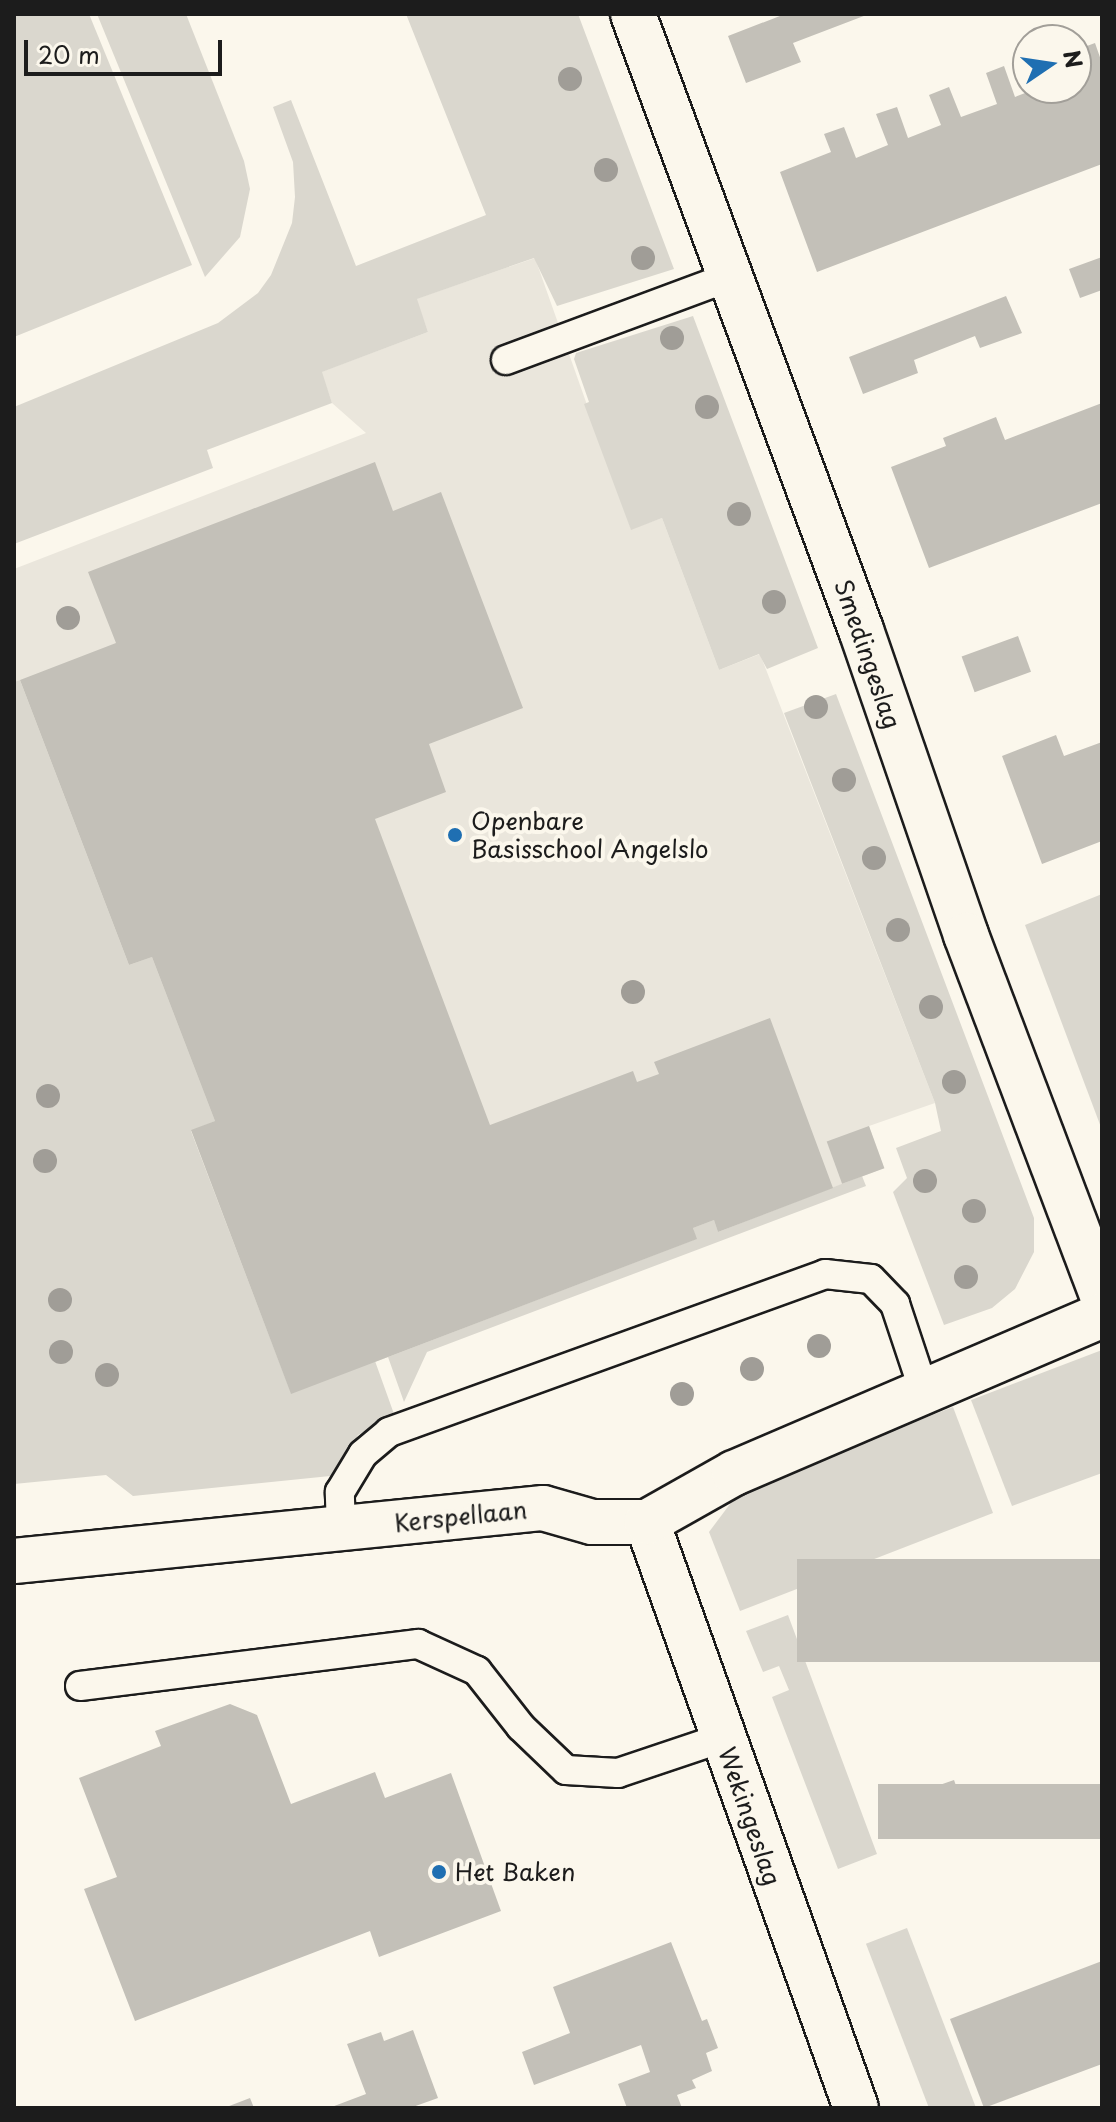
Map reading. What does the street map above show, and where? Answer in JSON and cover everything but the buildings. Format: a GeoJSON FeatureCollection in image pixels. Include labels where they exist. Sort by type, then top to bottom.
{"type":"FeatureCollection","features":[{"type":"Feature","properties":{"kind":"street","name":"Smedingeslag"},"geometry":{"type":"LineString","coordinates":[[633,14],[732,276],[966,935],[1102,1295]]}},
{"type":"Feature","properties":{"kind":"street","name":"Kerspellaan"},"geometry":{"type":"LineString","coordinates":[[14,1561],[543,1508],[592,1522],[647,1522],[734,1473],[1102,1315]]}},
{"type":"Feature","properties":{"kind":"street","name":"Wekingeslag"},"geometry":{"type":"LineString","coordinates":[[647,1522],[856,2108]]}},
{"type":"Feature","properties":{"kind":"lane"},"geometry":{"type":"LineString","coordinates":[[506,360],[732,276]]}},
{"type":"Feature","properties":{"kind":"lane"},"geometry":{"type":"LineString","coordinates":[[341,1528],[340,1492],[363,1454],[389,1432],[825,1274],[871,1279],[895,1304],[924,1391]]}},
{"type":"Feature","properties":{"kind":"lane"},"geometry":{"type":"LineString","coordinates":[[80,1686],[418,1644],[477,1671],[521,1727],[566,1770],[618,1773],[722,1738]]}},
{"type":"Feature","properties":{"kind":"shaded area"},"geometry":{"type":"Polygon","coordinates":[[[14,14],[89,14],[192,265],[14,337],[14,14]]]}},
{"type":"Feature","properties":{"kind":"shaded area"},"geometry":{"type":"Polygon","coordinates":[[[97,14],[186,14],[244,161],[250,189],[240,237],[205,277],[97,14]]]}},
{"type":"Feature","properties":{"kind":"shaded area"},"geometry":{"type":"Polygon","coordinates":[[[406,14],[578,14],[674,269],[557,306],[534,258],[417,299],[428,332],[322,372],[332,403],[207,450],[213,468],[14,544],[14,407],[218,323],[258,293],[271,275],[292,223],[295,197],[293,162],[273,107],[291,100],[356,266],[486,215],[406,14]]]}},
{"type":"Feature","properties":{"kind":"shaded area","name":"Openbare Basisschool Angelslo"},"geometry":{"type":"Polygon","coordinates":[[[535,258],[631,529],[662,518],[719,670],[760,654],[935,1103],[869,1126],[884,1168],[718,1232],[693,1228],[697,1239],[291,1394],[191,1130],[214,1120],[152,958],[129,965],[20,680],[14,682],[14,569],[366,433],[332,403],[321,372],[428,332],[416,299],[535,258]]]}},
{"type":"Feature","properties":{"kind":"shaded area"},"geometry":{"type":"Polygon","coordinates":[[[693,316],[818,648],[767,669],[759,654],[719,670],[662,518],[631,530],[584,404],[589,402],[574,359],[576,353],[693,316]]]}},
{"type":"Feature","properties":{"kind":"shaded area"},"geometry":{"type":"Polygon","coordinates":[[[20,680],[129,965],[152,957],[215,1121],[191,1131],[291,1393],[375,1361],[394,1414],[358,1435],[345,1455],[340,1475],[133,1496],[106,1475],[14,1484],[14,682],[20,680]]]}},
{"type":"Feature","properties":{"kind":"shaded area"},"geometry":{"type":"Polygon","coordinates":[[[836,694],[1034,1218],[1034,1252],[1015,1289],[992,1308],[944,1325],[893,1192],[907,1178],[896,1148],[941,1131],[935,1103],[784,713],[836,694]]]}},
{"type":"Feature","properties":{"kind":"shaded area"},"geometry":{"type":"Polygon","coordinates":[[[1102,894],[1102,1130],[1025,925],[1102,894]]]}},
{"type":"Feature","properties":{"kind":"shaded area"},"geometry":{"type":"Polygon","coordinates":[[[862,1176],[866,1186],[427,1352],[404,1402],[388,1357],[696,1239],[693,1228],[714,1220],[718,1232],[862,1176]]]}},
{"type":"Feature","properties":{"kind":"shaded area"},"geometry":{"type":"Polygon","coordinates":[[[1102,1350],[1102,1473],[1012,1506],[971,1400],[1102,1350]]]}},
{"type":"Feature","properties":{"kind":"shaded area"},"geometry":{"type":"Polygon","coordinates":[[[953,1407],[993,1513],[740,1611],[709,1532],[733,1500],[782,1473],[953,1407]]]}},
{"type":"Feature","properties":{"kind":"shaded area"},"geometry":{"type":"Polygon","coordinates":[[[788,1615],[877,1854],[838,1869],[772,1697],[789,1690],[779,1666],[763,1672],[746,1631],[788,1615]]]}},
{"type":"Feature","properties":{"kind":"shaded area"},"geometry":{"type":"Polygon","coordinates":[[[907,1928],[976,2107],[929,2108],[866,1944],[907,1928]]]}},
{"type":"Feature","properties":{"kind":"place","name":"Openbare Basisschool Angelslo"},"geometry":{"type":"Point","coordinates":[455,835]}},
{"type":"Feature","properties":{"kind":"place","name":"Het Baken"},"geometry":{"type":"Point","coordinates":[439,1872]}}]}
